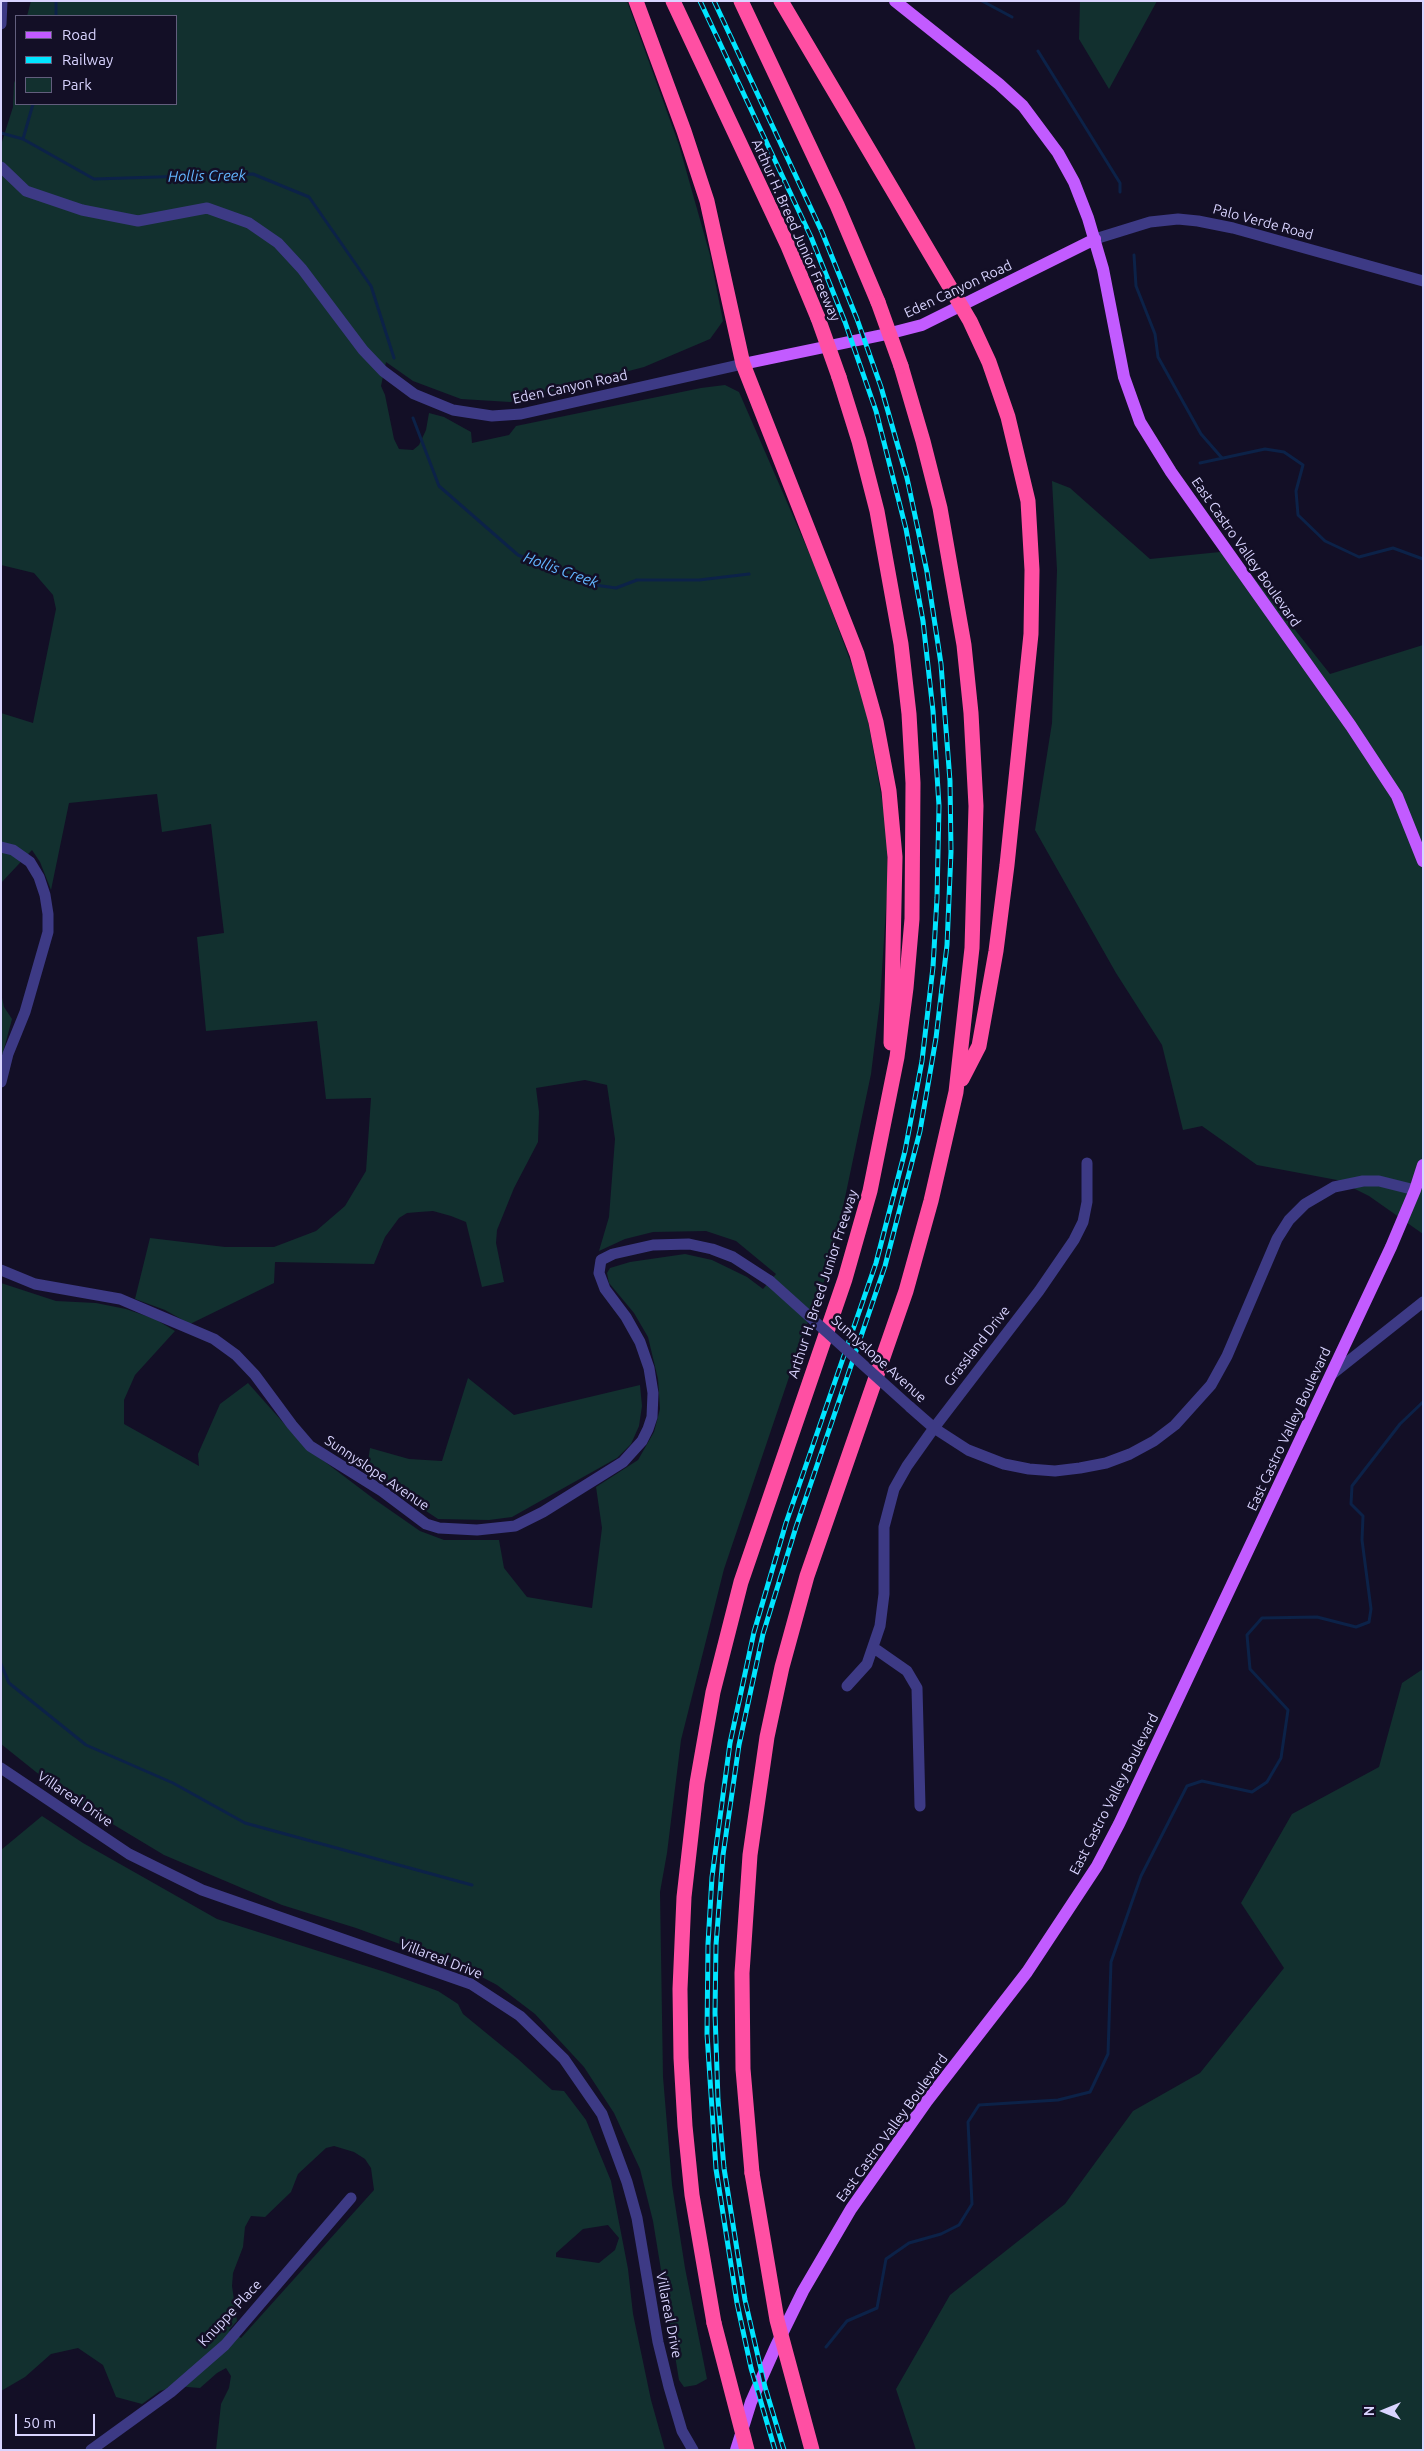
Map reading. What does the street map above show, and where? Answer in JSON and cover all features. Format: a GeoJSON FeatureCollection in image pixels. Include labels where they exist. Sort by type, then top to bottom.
{"type":"FeatureCollection","features":[{"type":"Feature","properties":{"kind":"highway"},"geometry":{"type":"LineString","coordinates":[[636,1],[707,201],[743,364],[857,654],[880,739],[890,799],[895,866],[890,1102]]}},
{"type":"Feature","properties":{"kind":"highway","name":"Arthur H. Breed Junior Freeway"},"geometry":{"type":"LineString","coordinates":[[673,1],[785,239],[818,318],[839,377],[866,465],[887,556],[900,638],[911,737],[914,830],[912,919],[904,1004],[890,1102],[870,1191],[852,1256],[755,1538],[735,1604],[713,1692],[696,1791],[683,1912],[680,1989],[681,2058],[691,2187],[714,2323],[747,2450]]}},
{"type":"Feature","properties":{"kind":"highway"},"geometry":{"type":"LineString","coordinates":[[741,1],[837,206],[878,302],[900,366],[929,462],[951,561],[965,653],[973,737],[976,806],[974,902],[967,1006],[956,1092],[913,1269],[805,1584],[782,1667],[767,1737],[750,1855],[742,1965],[743,2069],[752,2173],[773,2305],[793,2388],[812,2450]]}},
{"type":"Feature","properties":{"kind":"highway"},"geometry":{"type":"LineString","coordinates":[[781,1],[962,306],[995,378],[1016,443],[1030,516],[1032,591],[1027,680],[996,951],[979,1046],[956,1092]]}},
{"type":"Feature","properties":{"kind":"main road","name":"East Castro Valley Boulevard"},"geometry":{"type":"LineString","coordinates":[[895,1],[999,84],[1023,106],[1067,168],[1082,200],[1095,239],[1106,282],[1124,378],[1133,406],[1146,432],[1176,479],[1357,734],[1397,796],[1423,860]]}},
{"type":"Feature","properties":{"kind":"main road","name":"Eden Canyon Road"},"geometry":{"type":"LineString","coordinates":[[743,364],[900,332],[922,325],[1095,239]]}},
{"type":"Feature","properties":{"kind":"main road","name":"East Castro Valley Boulevard"},"geometry":{"type":"LineString","coordinates":[[736,2450],[751,2402],[776,2346],[806,2285],[851,2208],[927,2101],[1027,1972],[1097,1866],[1332,1375],[1415,1190],[1423,1165]]}},
{"type":"Feature","properties":{"kind":"street"},"geometry":{"type":"LineString","coordinates":[[1,24],[2,1]]}},
{"type":"Feature","properties":{"kind":"street","name":"Eden Canyon Road"},"geometry":{"type":"LineString","coordinates":[[1,167],[26,191],[82,210],[138,221],[207,208],[250,223],[278,243],[302,269],[363,350],[383,371],[414,394],[453,410],[492,416],[521,414],[743,364]]}},
{"type":"Feature","properties":{"kind":"street","name":"Palo Verde Road"},"geometry":{"type":"LineString","coordinates":[[1095,239],[1150,222],[1178,219],[1198,221],[1233,228],[1423,281]]}},
{"type":"Feature","properties":{"kind":"street"},"geometry":{"type":"LineString","coordinates":[[1,847],[13,850],[30,862],[39,877],[45,895],[48,914],[48,932],[25,1012],[8,1054],[1,1082]]}},
{"type":"Feature","properties":{"kind":"street","name":"Grassland Drive"},"geometry":{"type":"LineString","coordinates":[[847,1686],[863,1670],[874,1648],[883,1605],[883,1541],[887,1513],[900,1477],[934,1428],[1039,1291],[1074,1240],[1083,1222],[1087,1202],[1088,1163]]}},
{"type":"Feature","properties":{"kind":"street","name":"Sunnyslope Avenue"},"geometry":{"type":"LineString","coordinates":[[1,1270],[35,1284],[120,1299],[214,1339],[236,1355],[255,1375],[310,1446],[382,1491],[426,1524],[439,1528],[477,1530],[515,1526],[550,1508],[623,1462],[642,1441],[648,1429],[652,1417],[653,1393],[649,1368],[640,1342],[626,1317],[605,1289],[598,1273],[601,1260],[613,1254],[653,1245],[689,1244],[712,1249],[734,1257],[770,1281],[934,1428],[983,1457],[1029,1469],[1055,1470],[1106,1463],[1130,1454],[1154,1441],[1175,1425],[1211,1385],[1228,1356],[1277,1239],[1289,1220],[1305,1204],[1334,1187],[1363,1181],[1379,1181],[1415,1190]]}},
{"type":"Feature","properties":{"kind":"street"},"geometry":{"type":"LineString","coordinates":[[1332,1375],[1423,1302]]}},
{"type":"Feature","properties":{"kind":"street"},"geometry":{"type":"LineString","coordinates":[[874,1648],[907,1671],[917,1688],[920,1806]]}},
{"type":"Feature","properties":{"kind":"street","name":"Villareal Drive"},"geometry":{"type":"LineString","coordinates":[[1,1768],[129,1854],[202,1890],[471,1984],[520,2016],[564,2059],[602,2114],[627,2182],[637,2218],[658,2342],[668,2387],[682,2431],[693,2450]]}},
{"type":"Feature","properties":{"kind":"street","name":"Knuppe Place"},"geometry":{"type":"LineString","coordinates":[[91,2450],[171,2392],[225,2345],[351,2198]]}},
{"type":"Feature","properties":{"kind":"green space"},"geometry":{"type":"Polygon","coordinates":[[[31,1],[627,1],[679,145],[710,255],[723,321],[710,339],[644,367],[510,402],[461,399],[413,381],[386,362],[381,386],[385,395],[394,439],[399,449],[413,450],[419,445],[426,430],[429,413],[444,417],[471,432],[472,443],[509,435],[516,426],[701,388],[725,385],[739,392],[817,571],[864,698],[887,828],[887,893],[880,1001],[871,1074],[831,1264],[806,1327],[724,1569],[681,1740],[667,1853],[660,1892],[663,2077],[672,2185],[685,2268],[707,2379],[696,2385],[684,2387],[679,2380],[653,2221],[640,2169],[614,2113],[584,2067],[535,2014],[497,1985],[463,1967],[356,1928],[282,1905],[164,1855],[66,1796],[1,1744],[1,1283],[56,1301],[96,1303],[126,1309],[155,1319],[175,1331],[135,1375],[124,1400],[124,1424],[199,1466],[198,1454],[220,1404],[248,1383],[304,1446],[420,1531],[444,1540],[499,1540],[504,1568],[527,1597],[592,1608],[602,1528],[596,1487],[638,1460],[654,1432],[660,1409],[658,1379],[648,1337],[634,1313],[609,1283],[607,1273],[610,1268],[630,1262],[685,1254],[712,1260],[747,1277],[763,1289],[776,1274],[736,1241],[706,1231],[653,1232],[625,1239],[599,1251],[609,1217],[615,1139],[607,1085],[585,1080],[536,1088],[539,1112],[538,1142],[514,1188],[497,1230],[496,1243],[504,1282],[482,1287],[466,1222],[433,1211],[407,1213],[399,1218],[385,1237],[374,1264],[275,1262],[274,1283],[190,1324],[165,1310],[135,1299],[150,1238],[225,1247],[274,1247],[316,1231],[345,1206],[366,1171],[371,1098],[326,1099],[317,1021],[206,1031],[197,937],[224,933],[211,824],[162,832],[157,794],[69,803],[51,890],[40,862],[32,850],[1,883],[1,713],[33,723],[56,609],[53,595],[34,573],[1,565],[1,145],[13,107],[14,83],[15,80],[15,105],[178,105],[178,15],[27,15],[31,1]]]}},
{"type":"Feature","properties":{"kind":"green space"},"geometry":{"type":"Polygon","coordinates":[[[1080,1],[1157,1],[1109,89],[1079,39],[1080,1]]]}},
{"type":"Feature","properties":{"kind":"green space"},"geometry":{"type":"Polygon","coordinates":[[[1052,481],[1070,488],[1150,559],[1230,551],[1251,574],[1330,674],[1423,645],[1423,1234],[1369,1196],[1337,1180],[1257,1165],[1202,1126],[1183,1130],[1162,1045],[1116,973],[1035,830],[1052,723],[1057,570],[1052,481]]]}},
{"type":"Feature","properties":{"kind":"green space"},"geometry":{"type":"Polygon","coordinates":[[[1,993],[4,1007],[12,1019],[1,1060],[1,993]]]}},
{"type":"Feature","properties":{"kind":"green space"},"geometry":{"type":"Polygon","coordinates":[[[468,1378],[514,1415],[640,1385],[642,1406],[639,1426],[631,1444],[617,1458],[512,1517],[489,1520],[438,1519],[399,1493],[367,1468],[370,1448],[409,1459],[442,1461],[468,1378]]]}},
{"type":"Feature","properties":{"kind":"green space"},"geometry":{"type":"Polygon","coordinates":[[[1423,1669],[1423,2450],[916,2450],[896,2389],[950,2295],[1065,2204],[1133,2111],[1200,2073],[1284,1968],[1241,1903],[1292,1814],[1379,1767],[1402,1683],[1423,1669]]]}},
{"type":"Feature","properties":{"kind":"green space"},"geometry":{"type":"Polygon","coordinates":[[[42,1816],[83,1843],[217,1919],[385,1972],[438,1991],[458,2004],[463,2014],[552,2090],[564,2091],[586,2120],[611,2181],[628,2269],[633,2314],[651,2400],[665,2450],[216,2450],[221,2404],[229,2388],[231,2376],[226,2368],[217,2373],[200,2388],[176,2386],[160,2391],[142,2404],[116,2397],[103,2365],[78,2348],[51,2354],[25,2377],[1,2391],[1,1850],[42,1816]],[[334,2146],[326,2148],[298,2174],[291,2192],[265,2217],[251,2216],[245,2227],[243,2247],[233,2273],[232,2286],[237,2321],[229,2330],[241,2338],[374,2190],[371,2168],[365,2159],[354,2152],[334,2146]],[[608,2225],[583,2229],[556,2253],[556,2257],[599,2263],[615,2250],[619,2238],[608,2225]]]}},
{"type":"Feature","properties":{"kind":"waterway","name":"Hollis Creek"},"geometry":{"type":"LineString","coordinates":[[56,1],[56,15]]}},
{"type":"Feature","properties":{"kind":"waterway"},"geometry":{"type":"LineString","coordinates":[[982,1],[1012,17]]}},
{"type":"Feature","properties":{"kind":"waterway"},"geometry":{"type":"LineString","coordinates":[[1038,51],[1120,183],[1120,192]]}},
{"type":"Feature","properties":{"kind":"waterway","name":"Hollis Creek"},"geometry":{"type":"LineString","coordinates":[[23,139],[33,105]]}},
{"type":"Feature","properties":{"kind":"waterway","name":"Hollis Creek"},"geometry":{"type":"LineString","coordinates":[[1,133],[23,139],[94,179],[253,174],[309,197],[371,286],[394,358]]}},
{"type":"Feature","properties":{"kind":"waterway"},"geometry":{"type":"LineString","coordinates":[[1134,255],[1136,286],[1155,334],[1158,357],[1201,434],[1222,458]]}},
{"type":"Feature","properties":{"kind":"waterway","name":"Hollis Creek"},"geometry":{"type":"LineString","coordinates":[[413,418],[439,486],[518,555],[588,584],[616,588],[637,580],[699,580],[749,574]]}},
{"type":"Feature","properties":{"kind":"waterway","name":"Hollis Creek"},"geometry":{"type":"LineString","coordinates":[[1200,463],[1265,449],[1284,452],[1303,465],[1296,491],[1298,515],[1325,541],[1359,557],[1393,548],[1423,559]]}},
{"type":"Feature","properties":{"kind":"waterway"},"geometry":{"type":"LineString","coordinates":[[826,2347],[847,2321],[877,2308],[886,2259],[909,2243],[941,2234],[959,2225],[972,2204],[968,2122],[979,2105],[1058,2100],[1090,2092],[1108,2054],[1111,1962],[1141,1876],[1187,1786],[1202,1781],[1252,1792],[1267,1782],[1281,1758],[1288,1710],[1250,1669],[1247,1635],[1262,1618],[1317,1617],[1356,1627],[1369,1622],[1371,1609],[1362,1540],[1363,1516],[1351,1504],[1352,1486],[1400,1424],[1423,1402]]}},
{"type":"Feature","properties":{"kind":"waterway"},"geometry":{"type":"LineString","coordinates":[[1,1664],[9,1683],[86,1745],[173,1783],[245,1823],[472,1885]]}},
{"type":"Feature","properties":{"kind":"railway"},"geometry":{"type":"LineString","coordinates":[[700,1],[811,237],[845,322],[876,411],[906,529],[923,621],[933,711],[939,806],[933,967],[922,1061],[905,1151],[876,1263],[786,1523],[754,1632],[730,1743],[712,1877],[708,1944],[707,2034],[716,2169],[737,2303],[751,2368],[775,2450]]}},
{"type":"Feature","properties":{"kind":"railway"},"geometry":{"type":"LineString","coordinates":[[714,1],[822,232],[857,319],[881,387],[907,478],[927,572],[941,664],[950,781],[951,852],[947,945],[936,1038],[920,1131],[885,1266],[796,1527],[763,1634],[739,1745],[723,1855],[716,1945],[715,2013],[718,2100],[724,2168],[745,2300],[765,2387],[784,2450]]}}]}
